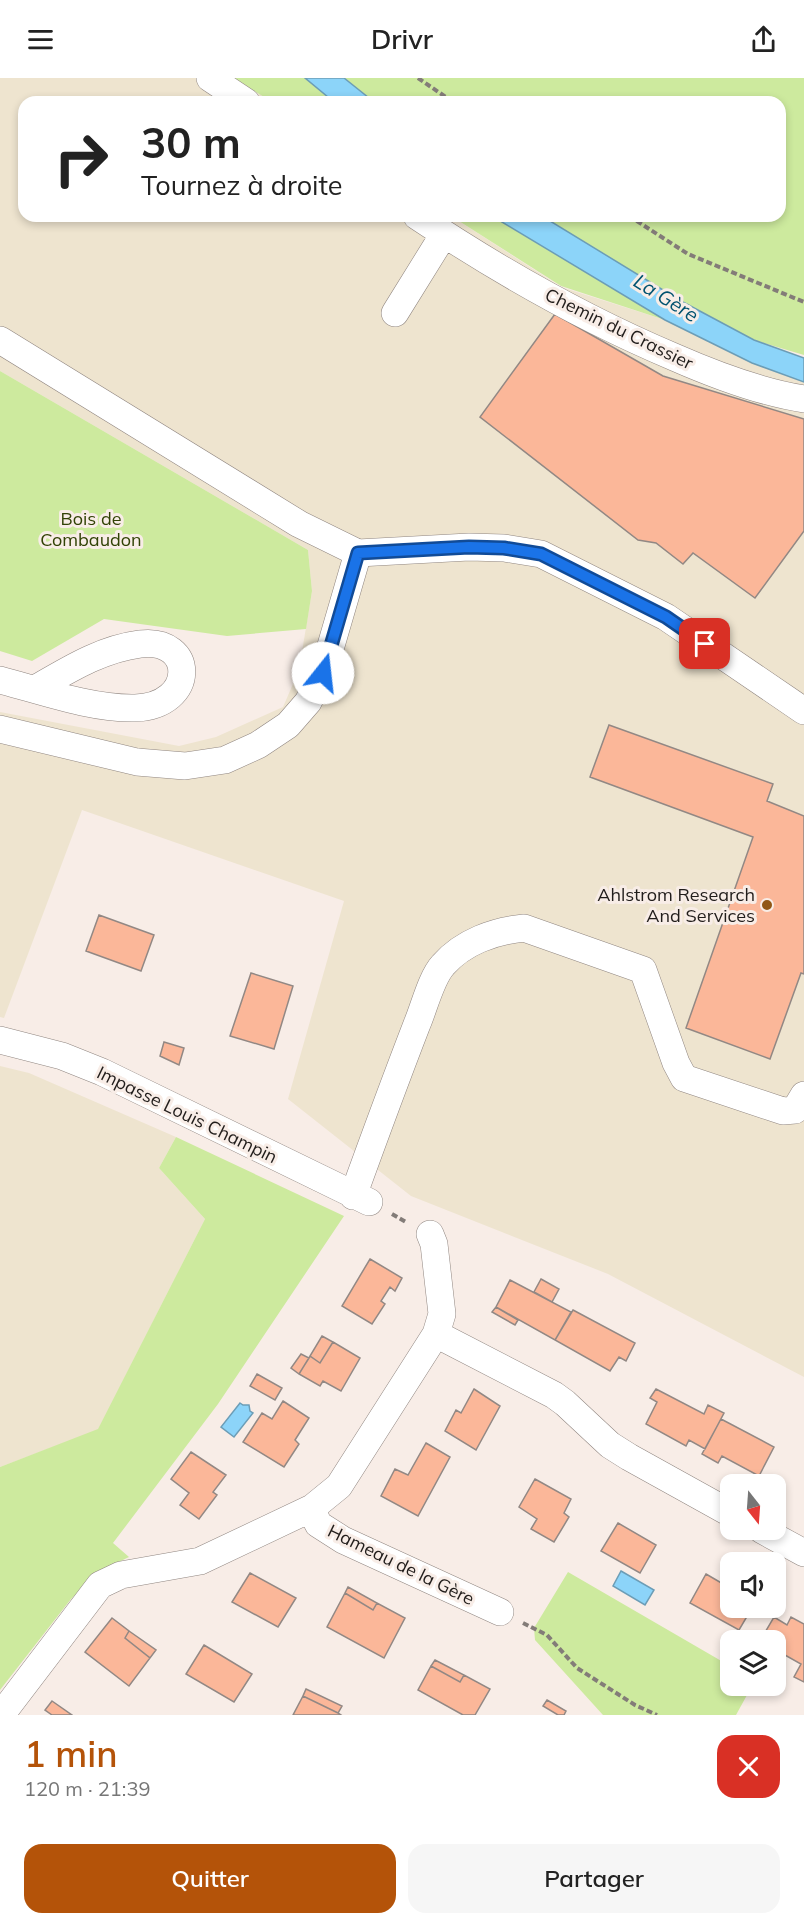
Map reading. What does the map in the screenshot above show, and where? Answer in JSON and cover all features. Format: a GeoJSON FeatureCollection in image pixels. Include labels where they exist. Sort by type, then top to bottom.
{"type":"FeatureCollection","features":[{"type":"Feature","properties":{"kind":"street"},"geometry":{"type":"LineString","coordinates":[[210,78],[237,96]]}},
{"type":"Feature","properties":{"kind":"street","name":"Chemin du Crassier"},"geometry":{"type":"LineString","coordinates":[[426,222],[544,293],[632,339],[716,375],[804,399]]}},
{"type":"Feature","properties":{"kind":"street"},"geometry":{"type":"LineString","coordinates":[[395,313],[444,234]]}},
{"type":"Feature","properties":{"kind":"street"},"geometry":{"type":"LineString","coordinates":[[0,340],[299,524],[358,553],[469,547],[504,548],[541,554],[666,617],[804,711]]}},
{"type":"Feature","properties":{"kind":"street"},"geometry":{"type":"LineString","coordinates":[[0,729],[137,762],[185,766],[225,760],[258,745],[288,725],[308,702],[323,673],[358,553]]}},
{"type":"Feature","properties":{"kind":"street"},"geometry":{"type":"LineString","coordinates":[[0,680],[84,702],[136,708],[158,703],[175,694],[182,680],[183,666],[174,653],[161,645],[142,644],[114,649],[83,662],[35,689]]}},
{"type":"Feature","properties":{"kind":"street"},"geometry":{"type":"LineString","coordinates":[[362,1199],[390,1094],[442,966],[462,949],[485,936],[505,930],[524,928],[643,970],[676,1063],[684,1078],[783,1111],[795,1110],[804,1095]]}},
{"type":"Feature","properties":{"kind":"street","name":"Impasse Louis Champin"},"geometry":{"type":"LineString","coordinates":[[0,1040],[63,1056],[102,1072],[362,1199]]}},
{"type":"Feature","properties":{"kind":"street","name":"Hameau de la Gère"},"geometry":{"type":"LineString","coordinates":[[1,1715],[100,1585],[121,1575],[200,1561],[312,1508],[339,1486],[436,1334],[441,1314],[434,1244],[430,1234]]}},
{"type":"Feature","properties":{"kind":"street"},"geometry":{"type":"LineString","coordinates":[[436,1334],[554,1395],[610,1445],[720,1507]]}},
{"type":"Feature","properties":{"kind":"street","name":"Hameau de la Gère"},"geometry":{"type":"LineString","coordinates":[[312,1508],[318,1524],[343,1540],[500,1612]]}},
{"type":"Feature","properties":{"kind":"street"},"geometry":{"type":"LineString","coordinates":[[780,1540],[804,1553]]}},
{"type":"Feature","properties":{"kind":"path"},"geometry":{"type":"LineString","coordinates":[[418,78],[444,96]]}},
{"type":"Feature","properties":{"kind":"path"},"geometry":{"type":"LineString","coordinates":[[638,222],[688,254],[804,302]]}},
{"type":"Feature","properties":{"kind":"path"},"geometry":{"type":"LineString","coordinates":[[362,1199],[430,1234]]}},
{"type":"Feature","properties":{"kind":"path"},"geometry":{"type":"LineString","coordinates":[[500,1612],[547,1635],[577,1668],[635,1705],[657,1715]]}},
{"type":"Feature","properties":{"kind":"shaded area"},"geometry":{"type":"Polygon","coordinates":[[[0,78],[234,78],[262,96],[18,96],[18,222],[460,222],[561,287],[665,320],[752,363],[804,382],[804,1377],[608,1274],[411,1196],[288,1099],[344,901],[82,810],[4,1018],[0,1017],[0,712],[179,746],[216,737],[283,707],[299,670],[312,591],[308,550],[0,371],[0,78]]]}},
{"type":"Feature","properties":{"kind":"shaded area"},"geometry":{"type":"Polygon","coordinates":[[[0,1066],[29,1073],[176,1137],[159,1168],[205,1219],[98,1430],[0,1467],[0,1066]]]}},
{"type":"Feature","properties":{"kind":"green space"},"geometry":{"type":"Polygon","coordinates":[[[234,78],[804,78],[804,355],[754,340],[681,301],[665,320],[561,286],[460,222],[786,222],[786,96],[262,96],[234,78]]]}},
{"type":"Feature","properties":{"kind":"green space","name":"Bois de Combaudon"},"geometry":{"type":"Polygon","coordinates":[[[0,371],[308,550],[312,591],[306,629],[227,636],[104,619],[32,661],[0,651],[0,371]]]}},
{"type":"Feature","properties":{"kind":"green space"},"geometry":{"type":"Polygon","coordinates":[[[176,1137],[344,1216],[218,1404],[113,1543],[129,1557],[102,1570],[71,1599],[0,1690],[0,1467],[98,1429],[205,1219],[159,1168],[176,1137]]]}},
{"type":"Feature","properties":{"kind":"green space"},"geometry":{"type":"Polygon","coordinates":[[[568,1572],[720,1660],[720,1696],[746,1696],[736,1715],[603,1715],[535,1640],[534,1628],[568,1572]]]}},
{"type":"Feature","properties":{"kind":"water"},"geometry":{"type":"Polygon","coordinates":[[[305,78],[344,78],[366,96],[327,96],[305,78]]]}},
{"type":"Feature","properties":{"kind":"water","name":"La Gère"},"geometry":{"type":"Polygon","coordinates":[[[502,222],[552,222],[681,301],[754,340],[804,358],[804,382],[752,363],[665,320],[502,222]]]}},
{"type":"Feature","properties":{"kind":"water"},"geometry":{"type":"Polygon","coordinates":[[[240,1403],[249,1405],[253,1413],[234,1437],[221,1427],[240,1403]]]}},
{"type":"Feature","properties":{"kind":"water"},"geometry":{"type":"Polygon","coordinates":[[[621,1571],[654,1590],[645,1605],[613,1586],[621,1571]]]}},
{"type":"Feature","properties":{"kind":"building"},"geometry":{"type":"Polygon","coordinates":[[[555,314],[663,376],[804,419],[804,531],[755,598],[693,553],[683,564],[656,543],[638,540],[480,417],[555,314]]]}},
{"type":"Feature","properties":{"kind":"building","name":"Ahlstrom Research And Services"},"geometry":{"type":"Polygon","coordinates":[[[609,725],[773,784],[767,801],[804,816],[804,974],[801,973],[770,1059],[686,1028],[753,837],[590,777],[609,725]]]}},
{"type":"Feature","properties":{"kind":"building"},"geometry":{"type":"Polygon","coordinates":[[[99,915],[154,935],[141,971],[86,951],[99,915]]]}},
{"type":"Feature","properties":{"kind":"building"},"geometry":{"type":"Polygon","coordinates":[[[251,973],[293,986],[274,1049],[230,1036],[251,973]]]}},
{"type":"Feature","properties":{"kind":"building"},"geometry":{"type":"Polygon","coordinates":[[[164,1042],[184,1048],[179,1065],[160,1056],[164,1042]]]}},
{"type":"Feature","properties":{"kind":"building"},"geometry":{"type":"Polygon","coordinates":[[[370,1259],[402,1278],[395,1291],[390,1287],[381,1301],[385,1304],[372,1324],[342,1306],[370,1259]]]}},
{"type":"Feature","properties":{"kind":"building"},"geometry":{"type":"Polygon","coordinates":[[[541,1279],[559,1289],[552,1302],[534,1292],[541,1279]]]}},
{"type":"Feature","properties":{"kind":"building"},"geometry":{"type":"Polygon","coordinates":[[[510,1280],[571,1312],[555,1340],[496,1307],[510,1280]]]}},
{"type":"Feature","properties":{"kind":"building"},"geometry":{"type":"Polygon","coordinates":[[[496,1307],[518,1320],[515,1325],[492,1312],[496,1307]]]}},
{"type":"Feature","properties":{"kind":"building"},"geometry":{"type":"Polygon","coordinates":[[[573,1310],[635,1343],[626,1361],[619,1357],[610,1371],[555,1340],[573,1310]]]}},
{"type":"Feature","properties":{"kind":"building"},"geometry":{"type":"Polygon","coordinates":[[[322,1336],[333,1342],[320,1363],[310,1356],[322,1336]]]}},
{"type":"Feature","properties":{"kind":"building"},"geometry":{"type":"Polygon","coordinates":[[[333,1342],[360,1358],[341,1391],[323,1381],[320,1386],[299,1374],[310,1356],[320,1363],[333,1342]]]}},
{"type":"Feature","properties":{"kind":"building"},"geometry":{"type":"Polygon","coordinates":[[[301,1354],[309,1358],[299,1374],[291,1368],[301,1354]]]}},
{"type":"Feature","properties":{"kind":"building"},"geometry":{"type":"Polygon","coordinates":[[[257,1374],[282,1388],[275,1400],[250,1386],[257,1374]]]}},
{"type":"Feature","properties":{"kind":"building"},"geometry":{"type":"Polygon","coordinates":[[[474,1389],[500,1406],[476,1450],[445,1431],[456,1410],[461,1413],[474,1389]]]}},
{"type":"Feature","properties":{"kind":"building"},"geometry":{"type":"Polygon","coordinates":[[[656,1389],[704,1414],[708,1405],[724,1413],[705,1449],[689,1440],[686,1446],[646,1424],[657,1402],[650,1398],[656,1389]]]}},
{"type":"Feature","properties":{"kind":"building"},"geometry":{"type":"Polygon","coordinates":[[[283,1401],[309,1418],[295,1440],[299,1444],[284,1467],[243,1442],[262,1413],[272,1419],[283,1401]]]}},
{"type":"Feature","properties":{"kind":"building"},"geometry":{"type":"Polygon","coordinates":[[[721,1419],[774,1447],[760,1474],[755,1474],[722,1456],[718,1463],[702,1454],[721,1419]]]}},
{"type":"Feature","properties":{"kind":"building"},"geometry":{"type":"Polygon","coordinates":[[[426,1443],[450,1457],[418,1516],[381,1496],[395,1469],[408,1475],[426,1443]]]}},
{"type":"Feature","properties":{"kind":"building"},"geometry":{"type":"Polygon","coordinates":[[[191,1452],[226,1475],[213,1492],[217,1495],[199,1519],[180,1505],[189,1493],[171,1479],[191,1452]]]}},
{"type":"Feature","properties":{"kind":"building"},"geometry":{"type":"Polygon","coordinates":[[[535,1479],[571,1499],[564,1513],[569,1517],[554,1542],[531,1529],[537,1519],[519,1507],[535,1479]]]}},
{"type":"Feature","properties":{"kind":"building"},"geometry":{"type":"Polygon","coordinates":[[[618,1523],[656,1545],[640,1573],[601,1551],[618,1523]]]}},
{"type":"Feature","properties":{"kind":"building"},"geometry":{"type":"Polygon","coordinates":[[[250,1573],[296,1598],[278,1627],[232,1602],[250,1573]]]}},
{"type":"Feature","properties":{"kind":"building"},"geometry":{"type":"Polygon","coordinates":[[[706,1574],[720,1582],[720,1618],[746,1618],[739,1630],[690,1603],[706,1574]]]}},
{"type":"Feature","properties":{"kind":"building"},"geometry":{"type":"Polygon","coordinates":[[[348,1587],[377,1603],[373,1610],[345,1593],[348,1587]]]}},
{"type":"Feature","properties":{"kind":"building"},"geometry":{"type":"Polygon","coordinates":[[[345,1593],[373,1610],[377,1603],[405,1618],[384,1658],[327,1627],[345,1593]]]}},
{"type":"Feature","properties":{"kind":"building"},"geometry":{"type":"Polygon","coordinates":[[[791,1617],[804,1624],[804,1682],[794,1677],[801,1664],[786,1656],[786,1630],[766,1630],[773,1618],[787,1625],[791,1617]]]}},
{"type":"Feature","properties":{"kind":"building"},"geometry":{"type":"Polygon","coordinates":[[[112,1618],[129,1631],[125,1638],[150,1658],[129,1686],[85,1652],[112,1618]]]}},
{"type":"Feature","properties":{"kind":"building"},"geometry":{"type":"Polygon","coordinates":[[[129,1631],[156,1650],[150,1658],[125,1638],[129,1631]]]}},
{"type":"Feature","properties":{"kind":"building"},"geometry":{"type":"Polygon","coordinates":[[[204,1645],[252,1674],[234,1702],[186,1674],[204,1645]]]}},
{"type":"Feature","properties":{"kind":"building"},"geometry":{"type":"Polygon","coordinates":[[[435,1660],[464,1675],[460,1682],[431,1666],[435,1660]]]}},
{"type":"Feature","properties":{"kind":"building"},"geometry":{"type":"Polygon","coordinates":[[[431,1666],[460,1682],[464,1675],[490,1689],[475,1715],[463,1715],[418,1690],[431,1666]]]}},
{"type":"Feature","properties":{"kind":"building"},"geometry":{"type":"Polygon","coordinates":[[[306,1689],[342,1706],[338,1713],[303,1696],[306,1689]]]}},
{"type":"Feature","properties":{"kind":"building"},"geometry":{"type":"Polygon","coordinates":[[[303,1696],[338,1713],[341,1715],[293,1715],[303,1696]]]}},
{"type":"Feature","properties":{"kind":"building"},"geometry":{"type":"Polygon","coordinates":[[[547,1700],[566,1711],[564,1715],[558,1715],[543,1706],[547,1700]]]}},
{"type":"Feature","properties":{"kind":"building"},"geometry":{"type":"Polygon","coordinates":[[[52,1701],[72,1715],[52,1715],[45,1710],[52,1701]]]}},
{"type":"Feature","properties":{"kind":"place","name":"Ahlstrom Research And Services"},"geometry":{"type":"Point","coordinates":[767,905]}},
{"type":"Feature","properties":{"kind":"route"},"geometry":{"type":"LineString","coordinates":[[323,673],[358,553],[469,547],[504,548],[541,554],[666,617],[705,644]]}}]}
